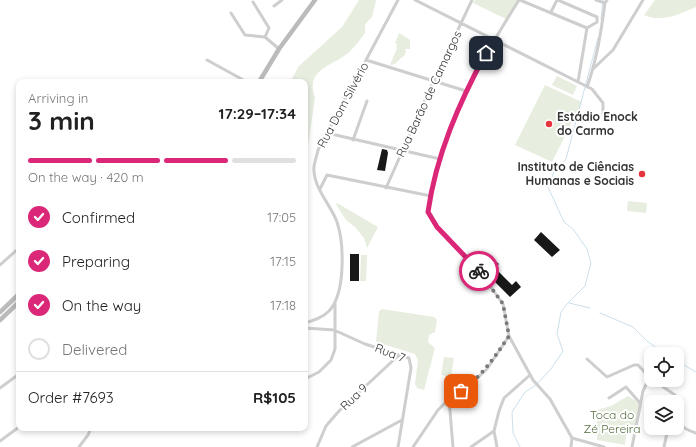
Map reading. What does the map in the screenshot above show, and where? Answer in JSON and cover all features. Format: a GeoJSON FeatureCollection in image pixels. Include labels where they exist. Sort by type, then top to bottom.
{"type":"FeatureCollection","features":[{"type":"Feature","properties":{"kind":"street"},"geometry":{"type":"LineString","coordinates":[[274,6],[282,0]]}},
{"type":"Feature","properties":{"kind":"street"},"geometry":{"type":"LineString","coordinates":[[261,79],[279,49],[315,0]]}},
{"type":"Feature","properties":{"kind":"street","name":"Rua Dom Silvério"},"geometry":{"type":"LineString","coordinates":[[335,302],[340,289],[342,254],[337,222],[320,189],[314,171],[318,150],[398,0]]}},
{"type":"Feature","properties":{"kind":"street"},"geometry":{"type":"LineString","coordinates":[[415,0],[592,89],[603,103],[603,115]]}},
{"type":"Feature","properties":{"kind":"street","name":"Rua Barão de Camargos"},"geometry":{"type":"LineString","coordinates":[[386,188],[433,82],[462,24],[472,0]]}},
{"type":"Feature","properties":{"kind":"street"},"geometry":{"type":"LineString","coordinates":[[571,447],[572,438],[550,399],[532,380],[509,336],[503,304],[478,269],[437,227],[430,218],[428,212],[440,159],[451,125],[466,91],[493,40],[519,0],[587,28]]}},
{"type":"Feature","properties":{"kind":"street"},"geometry":{"type":"LineString","coordinates":[[551,12],[558,0],[597,17],[597,22],[587,28],[578,82]]}},
{"type":"Feature","properties":{"kind":"street"},"geometry":{"type":"LineString","coordinates":[[587,87],[601,36],[606,1],[596,0]]}},
{"type":"Feature","properties":{"kind":"street"},"geometry":{"type":"LineString","coordinates":[[593,69],[613,50],[642,0]]}},
{"type":"Feature","properties":{"kind":"street"},"geometry":{"type":"LineString","coordinates":[[253,2],[269,28],[265,37]]}},
{"type":"Feature","properties":{"kind":"street"},"geometry":{"type":"LineString","coordinates":[[231,13],[246,35],[265,37],[279,49]]}},
{"type":"Feature","properties":{"kind":"street"},"geometry":{"type":"LineString","coordinates":[[207,60],[242,79]]}},
{"type":"Feature","properties":{"kind":"street"},"geometry":{"type":"LineString","coordinates":[[366,60],[466,91]]}},
{"type":"Feature","properties":{"kind":"street"},"geometry":{"type":"LineString","coordinates":[[353,140],[367,101]]}},
{"type":"Feature","properties":{"kind":"street"},"geometry":{"type":"LineString","coordinates":[[326,133],[440,159]]}},
{"type":"Feature","properties":{"kind":"street"},"geometry":{"type":"LineString","coordinates":[[320,189],[327,175],[431,196]]}},
{"type":"Feature","properties":{"kind":"street"},"geometry":{"type":"LineString","coordinates":[[0,266],[16,251]]}},
{"type":"Feature","properties":{"kind":"street"},"geometry":{"type":"LineString","coordinates":[[0,320],[16,298]]}},
{"type":"Feature","properties":{"kind":"street"},"geometry":{"type":"LineString","coordinates":[[308,322],[317,320],[324,315],[330,310],[335,302]]}},
{"type":"Feature","properties":{"kind":"street"},"geometry":{"type":"LineString","coordinates":[[308,378],[319,372],[331,360],[335,349],[335,302]]}},
{"type":"Feature","properties":{"kind":"street"},"geometry":{"type":"LineString","coordinates":[[0,312],[7,310],[16,304]]}},
{"type":"Feature","properties":{"kind":"street"},"geometry":{"type":"LineString","coordinates":[[308,328],[334,330]]}},
{"type":"Feature","properties":{"kind":"street","name":"Rua 7"},"geometry":{"type":"LineString","coordinates":[[334,330],[365,344],[409,358],[411,368],[398,447]]}},
{"type":"Feature","properties":{"kind":"street"},"geometry":{"type":"LineString","coordinates":[[413,447],[438,410],[449,399],[473,382],[487,369],[509,336]]}},
{"type":"Feature","properties":{"kind":"street","name":"Rua 9"},"geometry":{"type":"LineString","coordinates":[[317,447],[326,426],[400,354]]}},
{"type":"Feature","properties":{"kind":"street"},"geometry":{"type":"LineString","coordinates":[[587,359],[607,377],[634,365],[638,366],[644,372]]}},
{"type":"Feature","properties":{"kind":"street"},"geometry":{"type":"LineString","coordinates":[[497,447],[494,431],[504,398],[530,375]]}},
{"type":"Feature","properties":{"kind":"street"},"geometry":{"type":"LineString","coordinates":[[0,388],[16,376]]}},
{"type":"Feature","properties":{"kind":"street"},"geometry":{"type":"LineString","coordinates":[[609,398],[626,387],[641,403]]}},
{"type":"Feature","properties":{"kind":"street"},"geometry":{"type":"LineString","coordinates":[[632,447],[643,391],[646,387]]}},
{"type":"Feature","properties":{"kind":"street"},"geometry":{"type":"LineString","coordinates":[[663,387],[675,395]]}},
{"type":"Feature","properties":{"kind":"street"},"geometry":{"type":"LineString","coordinates":[[449,399],[453,447]]}},
{"type":"Feature","properties":{"kind":"street"},"geometry":{"type":"LineString","coordinates":[[352,447],[402,420]]}},
{"type":"Feature","properties":{"kind":"street"},"geometry":{"type":"LineString","coordinates":[[684,427],[696,433]]}},
{"type":"Feature","properties":{"kind":"street"},"geometry":{"type":"LineString","coordinates":[[0,441],[16,429]]}},
{"type":"Feature","properties":{"kind":"street"},"geometry":{"type":"LineString","coordinates":[[79,447],[88,436],[90,431]]}},
{"type":"Feature","properties":{"kind":"street"},"geometry":{"type":"LineString","coordinates":[[471,447],[494,431]]}},
{"type":"Feature","properties":{"kind":"street"},"geometry":{"type":"LineString","coordinates":[[664,447],[667,435]]}},
{"type":"Feature","properties":{"kind":"street"},"geometry":{"type":"LineString","coordinates":[[572,438],[594,446],[604,447]]}},
{"type":"Feature","properties":{"kind":"green space"},"geometry":{"type":"Polygon","coordinates":[[[359,0],[376,0],[372,17],[365,24],[365,33],[351,51],[321,70],[314,81],[313,88],[315,98],[308,146],[308,79],[292,79],[299,66],[342,27],[359,0]]]}},
{"type":"Feature","properties":{"kind":"green space"},"geometry":{"type":"Polygon","coordinates":[[[475,0],[518,0],[506,19],[473,3],[475,0]]]}},
{"type":"Feature","properties":{"kind":"green space"},"geometry":{"type":"Polygon","coordinates":[[[655,0],[696,0],[696,7],[671,17],[658,18],[644,15],[655,0]]]}},
{"type":"Feature","properties":{"kind":"green space"},"geometry":{"type":"Polygon","coordinates":[[[399,33],[410,40],[410,49],[405,49],[406,52],[404,56],[395,64],[390,65],[397,48],[397,44],[395,43],[399,33]]]}},
{"type":"Feature","properties":{"kind":"green space"},"geometry":{"type":"Polygon","coordinates":[[[557,76],[577,86],[573,95],[552,85],[557,76]]]}},
{"type":"Feature","properties":{"kind":"green space","name":"Estádio Enock do Carmo"},"geometry":{"type":"Polygon","coordinates":[[[545,85],[582,102],[552,162],[515,145],[545,85]]]}},
{"type":"Feature","properties":{"kind":"green space"},"geometry":{"type":"Polygon","coordinates":[[[628,201],[647,203],[646,213],[627,211],[628,201]]]}},
{"type":"Feature","properties":{"kind":"green space"},"geometry":{"type":"Polygon","coordinates":[[[337,203],[378,227],[367,248],[364,238],[355,227],[346,220],[336,204],[337,203]]]}},
{"type":"Feature","properties":{"kind":"green space"},"geometry":{"type":"Polygon","coordinates":[[[361,255],[367,255],[366,281],[360,281],[361,255]]]}},
{"type":"Feature","properties":{"kind":"green space"},"geometry":{"type":"Polygon","coordinates":[[[382,309],[434,317],[437,320],[435,332],[429,335],[428,342],[435,348],[424,390],[417,388],[415,384],[418,360],[415,354],[376,342],[379,311],[382,309]]]}},
{"type":"Feature","properties":{"kind":"green space"},"geometry":{"type":"Polygon","coordinates":[[[444,357],[454,358],[451,377],[441,375],[444,357]]]}},
{"type":"Feature","properties":{"kind":"green space","name":"Toca do Zé Pereira"},"geometry":{"type":"Polygon","coordinates":[[[628,396],[642,405],[637,427],[627,426],[625,445],[597,440],[597,410],[611,406],[628,396]]]}},
{"type":"Feature","properties":{"kind":"building"},"geometry":{"type":"Polygon","coordinates":[[[382,149],[387,150],[388,153],[385,171],[377,170],[382,149]]]}},
{"type":"Feature","properties":{"kind":"building"},"geometry":{"type":"Polygon","coordinates":[[[541,232],[560,250],[552,257],[534,240],[541,232]]]}},
{"type":"Feature","properties":{"kind":"building"},"geometry":{"type":"Polygon","coordinates":[[[350,254],[359,254],[359,281],[350,281],[350,254]]]}},
{"type":"Feature","properties":{"kind":"building"},"geometry":{"type":"Polygon","coordinates":[[[494,260],[499,264],[495,268],[512,285],[516,281],[521,287],[510,297],[483,270],[494,260]]]}},
{"type":"Feature","properties":{"kind":"waterway"},"geometry":{"type":"LineString","coordinates":[[601,19],[603,0]]}},
{"type":"Feature","properties":{"kind":"waterway"},"geometry":{"type":"LineString","coordinates":[[520,447],[513,433],[512,412],[525,392],[536,385],[551,369],[563,351],[557,334],[561,312],[585,286],[591,263],[587,249],[573,229],[564,222],[548,187],[553,174],[566,159],[598,38]]}},
{"type":"Feature","properties":{"kind":"waterway"},"geometry":{"type":"LineString","coordinates":[[569,303],[590,308]]}},
{"type":"Feature","properties":{"kind":"waterway"},"geometry":{"type":"LineString","coordinates":[[600,313],[633,327],[655,347]]}},
{"type":"Feature","properties":{"kind":"waterway"},"geometry":{"type":"LineString","coordinates":[[684,365],[696,372]]}},
{"type":"Feature","properties":{"kind":"way so far"},"geometry":{"type":"LineString","coordinates":[[461,391],[487,369],[509,336],[503,304],[479,271]]}},
{"type":"Feature","properties":{"kind":"place","name":"Estádio Enock do Carmo"},"geometry":{"type":"Point","coordinates":[549,124]}},
{"type":"Feature","properties":{"kind":"place","name":"Instituto de Ciências Humanas e Sociais"},"geometry":{"type":"Point","coordinates":[642,174]}},
{"type":"Feature","properties":{"kind":"route"},"geometry":{"type":"LineString","coordinates":[[479,271],[437,227],[430,218],[428,212],[440,159],[451,125],[466,91],[486,53]]}}]}
